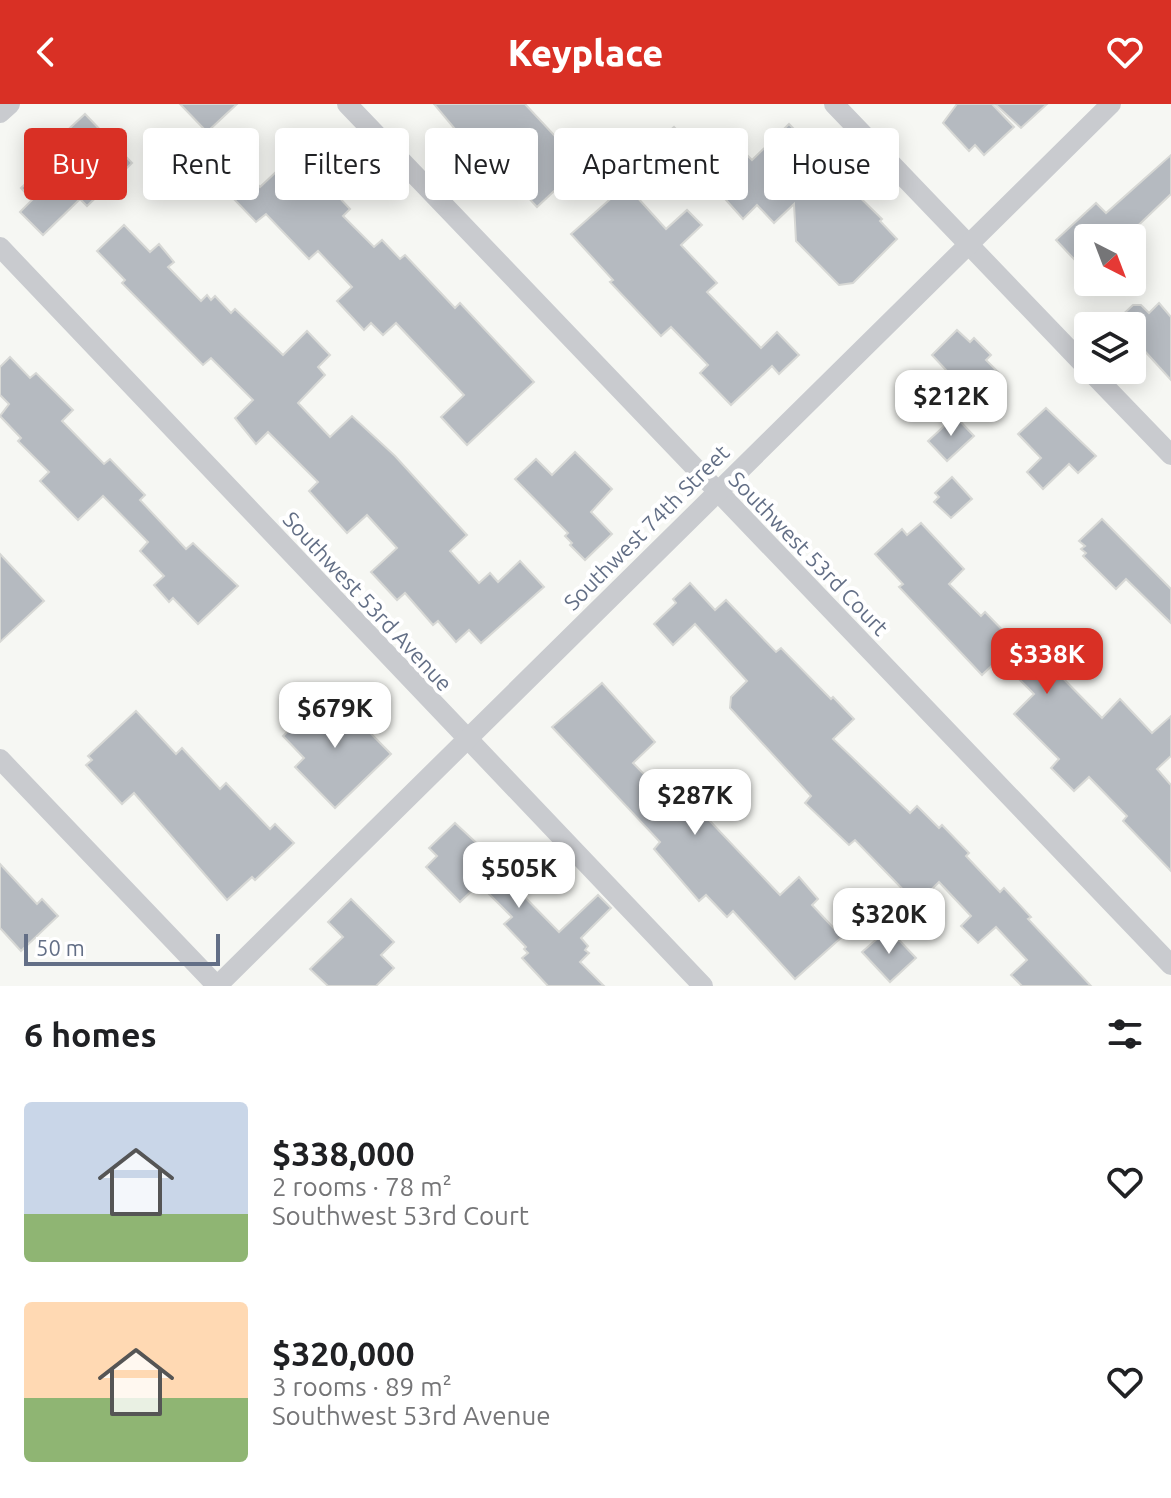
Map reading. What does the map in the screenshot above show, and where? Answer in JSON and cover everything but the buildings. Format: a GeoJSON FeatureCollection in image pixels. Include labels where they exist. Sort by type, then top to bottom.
{"type":"FeatureCollection","features":[{"type":"Feature","properties":{"kind":"street"},"geometry":{"type":"LineString","coordinates":[[0,113],[10,104]]}},
{"type":"Feature","properties":{"kind":"street","name":"Southwest 53rd Court"},"geometry":{"type":"LineString","coordinates":[[347,104],[1171,965]]}},
{"type":"Feature","properties":{"kind":"street"},"geometry":{"type":"LineString","coordinates":[[834,104],[1074,355]]}},
{"type":"Feature","properties":{"kind":"street","name":"Southwest 74th Street"},"geometry":{"type":"LineString","coordinates":[[217,986],[1111,104]]}},
{"type":"Feature","properties":{"kind":"street","name":"Southwest 53rd Avenue"},"geometry":{"type":"LineString","coordinates":[[0,247],[703,986]]}},
{"type":"Feature","properties":{"kind":"street"},"geometry":{"type":"LineString","coordinates":[[1102,384],[1171,455]]}},
{"type":"Feature","properties":{"kind":"street"},"geometry":{"type":"LineString","coordinates":[[0,759],[217,986]]}}]}
